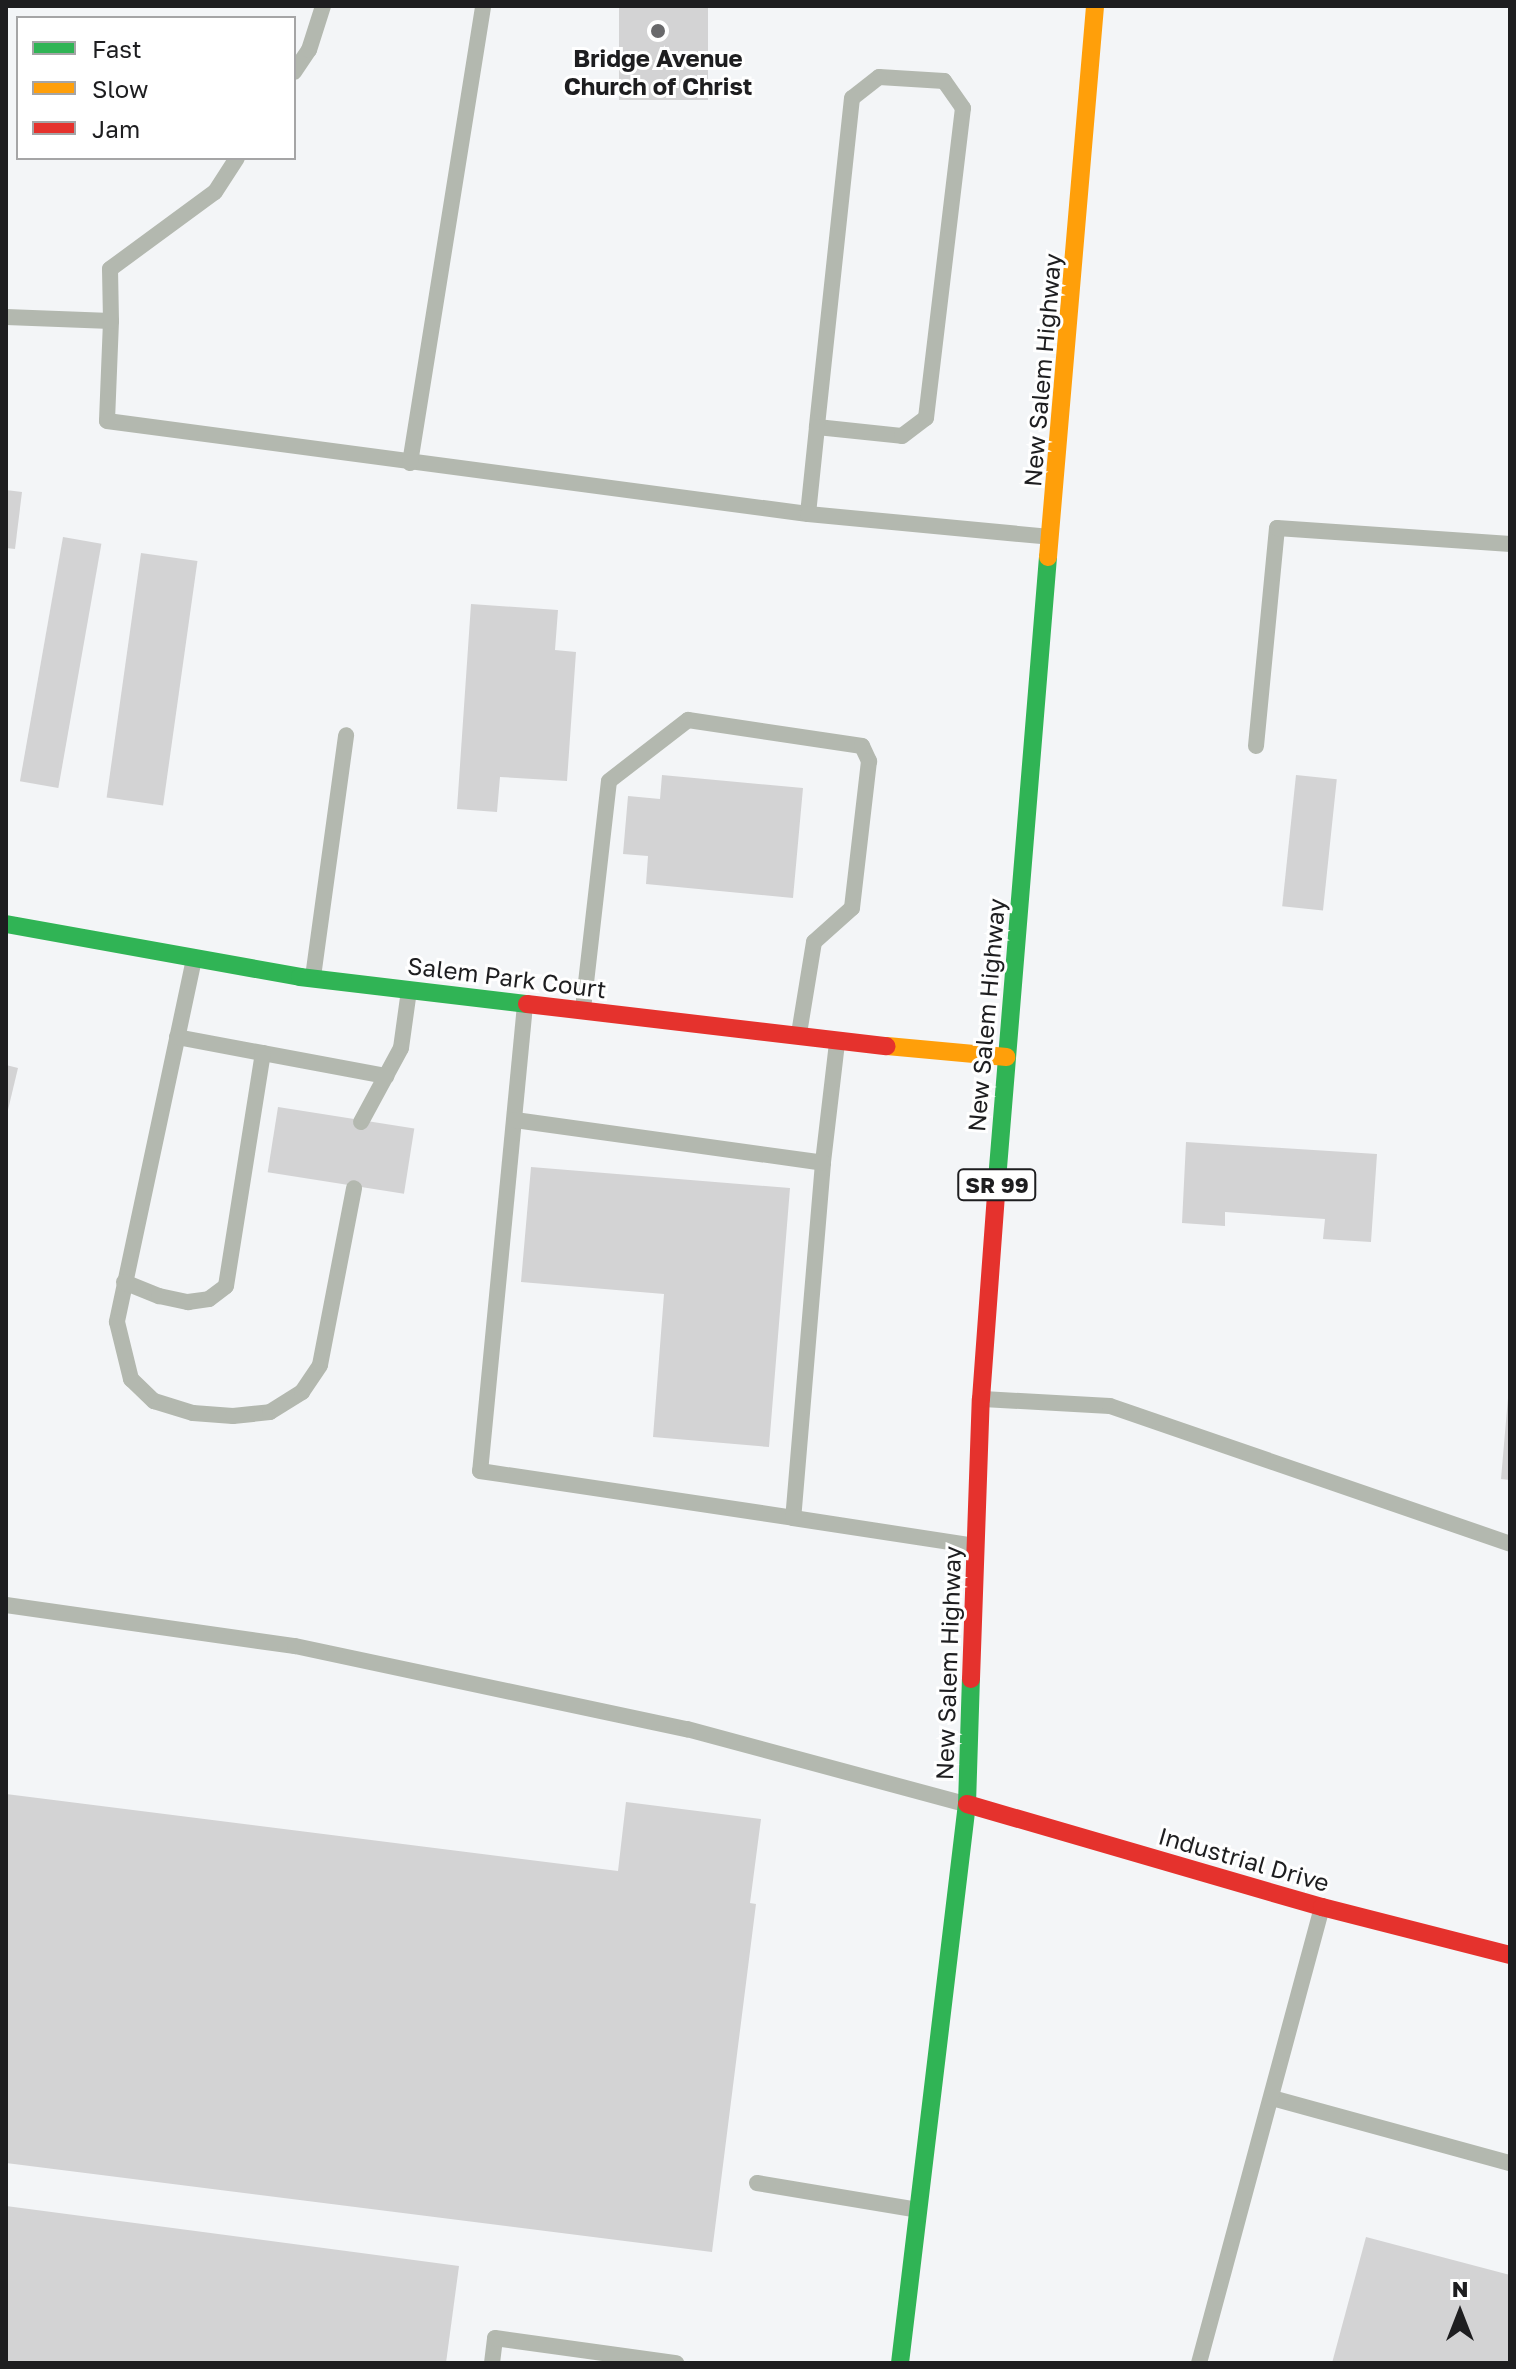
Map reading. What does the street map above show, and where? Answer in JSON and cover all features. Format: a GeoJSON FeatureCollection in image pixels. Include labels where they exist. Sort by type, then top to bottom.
{"type":"FeatureCollection","features":[{"type":"Feature","properties":{"kind":"main road","name":"New Salem Highway"},"geometry":{"type":"LineString","coordinates":[[900,2363],[967,1804],[981,1399],[1006,1057],[1095,6]]}},
{"type":"Feature","properties":{"kind":"main road","name":"Salem Park Court"},"geometry":{"type":"LineString","coordinates":[[6,924],[312,978],[838,1042],[1006,1057]]}},
{"type":"Feature","properties":{"kind":"main road","name":"Industrial Drive"},"geometry":{"type":"LineString","coordinates":[[967,1804],[1322,1907],[1510,1955]]}},
{"type":"Feature","properties":{"kind":"lane"},"geometry":{"type":"LineString","coordinates":[[296,69],[309,50],[323,6]]}},
{"type":"Feature","properties":{"kind":"lane"},"geometry":{"type":"LineString","coordinates":[[410,463],[483,6]]}},
{"type":"Feature","properties":{"kind":"lane"},"geometry":{"type":"LineString","coordinates":[[808,514],[817,427],[852,98],[879,77],[944,81],[963,108],[926,418],[902,436],[817,427]]}},
{"type":"Feature","properties":{"kind":"lane"},"geometry":{"type":"LineString","coordinates":[[236,160],[215,192],[110,269],[107,421],[808,514],[1052,537]]}},
{"type":"Feature","properties":{"kind":"lane"},"geometry":{"type":"LineString","coordinates":[[6,317],[111,321]]}},
{"type":"Feature","properties":{"kind":"lane"},"geometry":{"type":"LineString","coordinates":[[1256,746],[1277,528],[1510,544]]}},
{"type":"Feature","properties":{"kind":"lane"},"geometry":{"type":"LineString","coordinates":[[583,1010],[609,781],[688,720],[862,746],[869,761],[852,908],[814,942],[799,1037]]}},
{"type":"Feature","properties":{"kind":"lane"},"geometry":{"type":"LineString","coordinates":[[312,978],[346,735]]}},
{"type":"Feature","properties":{"kind":"lane"},"geometry":{"type":"LineString","coordinates":[[194,958],[117,1322],[131,1379],[154,1401],[193,1413],[233,1416],[270,1412],[302,1392],[320,1365],[354,1188]]}},
{"type":"Feature","properties":{"kind":"lane"},"geometry":{"type":"LineString","coordinates":[[361,1122],[401,1048],[409,990]]}},
{"type":"Feature","properties":{"kind":"lane"},"geometry":{"type":"LineString","coordinates":[[525,1003],[480,1471],[977,1546]]}},
{"type":"Feature","properties":{"kind":"lane"},"geometry":{"type":"LineString","coordinates":[[177,1037],[386,1076]]}},
{"type":"Feature","properties":{"kind":"lane"},"geometry":{"type":"LineString","coordinates":[[793,1518],[823,1163],[838,1042]]}},
{"type":"Feature","properties":{"kind":"lane"},"geometry":{"type":"LineString","coordinates":[[124,1282],[159,1296],[198,1301],[209,1299],[226,1286],[263,1053]]}},
{"type":"Feature","properties":{"kind":"lane"},"geometry":{"type":"LineString","coordinates":[[515,1120],[823,1163]]}},
{"type":"Feature","properties":{"kind":"lane"},"geometry":{"type":"LineString","coordinates":[[981,1399],[1110,1406],[1510,1544]]}},
{"type":"Feature","properties":{"kind":"lane"},"geometry":{"type":"LineString","coordinates":[[6,1605],[295,1646],[687,1729],[967,1804]]}},
{"type":"Feature","properties":{"kind":"lane"},"geometry":{"type":"LineString","coordinates":[[1199,2363],[1322,1907]]}},
{"type":"Feature","properties":{"kind":"lane"},"geometry":{"type":"LineString","coordinates":[[1272,2098],[1510,2163]]}},
{"type":"Feature","properties":{"kind":"lane"},"geometry":{"type":"LineString","coordinates":[[757,2183],[920,2211]]}},
{"type":"Feature","properties":{"kind":"lane"},"geometry":{"type":"LineString","coordinates":[[492,2363],[495,2338],[676,2363]]}},
{"type":"Feature","properties":{"kind":"building"},"geometry":{"type":"Polygon","coordinates":[[[619,6],[708,6],[708,100],[619,100],[619,6]]]}},
{"type":"Feature","properties":{"kind":"building"},"geometry":{"type":"Polygon","coordinates":[[[6,490],[22,492],[15,549],[6,548],[6,490]]]}},
{"type":"Feature","properties":{"kind":"building"},"geometry":{"type":"Polygon","coordinates":[[[63,537],[101,544],[58,788],[20,781],[63,537]]]}},
{"type":"Feature","properties":{"kind":"building"},"geometry":{"type":"Polygon","coordinates":[[[141,553],[197,561],[163,806],[107,798],[141,553]]]}},
{"type":"Feature","properties":{"kind":"building"},"geometry":{"type":"Polygon","coordinates":[[[471,604],[558,610],[555,650],[576,652],[567,781],[500,777],[497,812],[457,809],[471,604]]]}},
{"type":"Feature","properties":{"kind":"building"},"geometry":{"type":"Polygon","coordinates":[[[662,775],[803,788],[793,898],[646,884],[648,856],[623,854],[628,796],[660,799],[662,775]]]}},
{"type":"Feature","properties":{"kind":"building"},"geometry":{"type":"Polygon","coordinates":[[[1296,775],[1337,779],[1323,911],[1282,906],[1296,775]]]}},
{"type":"Feature","properties":{"kind":"building"},"geometry":{"type":"Polygon","coordinates":[[[6,1065],[18,1068],[7,1114],[6,1114],[6,1065]]]}},
{"type":"Feature","properties":{"kind":"building"},"geometry":{"type":"Polygon","coordinates":[[[278,1107],[414,1129],[404,1194],[268,1172],[278,1107]]]}},
{"type":"Feature","properties":{"kind":"building"},"geometry":{"type":"Polygon","coordinates":[[[1186,1142],[1377,1154],[1371,1242],[1323,1239],[1325,1219],[1225,1212],[1225,1226],[1182,1223],[1186,1142]]]}},
{"type":"Feature","properties":{"kind":"building"},"geometry":{"type":"Polygon","coordinates":[[[531,1167],[790,1188],[769,1447],[653,1437],[664,1294],[521,1282],[531,1167]]]}},
{"type":"Feature","properties":{"kind":"building"},"geometry":{"type":"Polygon","coordinates":[[[1510,1399],[1510,1480],[1501,1479],[1510,1399]]]}},
{"type":"Feature","properties":{"kind":"building"},"geometry":{"type":"Polygon","coordinates":[[[6,1794],[618,1871],[626,1802],[761,1819],[750,1903],[756,1904],[712,2252],[6,2163],[6,1794]]]}},
{"type":"Feature","properties":{"kind":"building"},"geometry":{"type":"Polygon","coordinates":[[[6,2206],[459,2266],[446,2363],[6,2363],[6,2206]]]}},
{"type":"Feature","properties":{"kind":"building"},"geometry":{"type":"Polygon","coordinates":[[[1366,2237],[1510,2275],[1510,2363],[1332,2363],[1366,2237]]]}},
{"type":"Feature","properties":{"kind":"traffic: fast"},"geometry":{"type":"LineString","coordinates":[[997,1180],[1048,557]]}},
{"type":"Feature","properties":{"kind":"traffic: fast"},"geometry":{"type":"LineString","coordinates":[[6,924],[300,977],[527,1004]]}},
{"type":"Feature","properties":{"kind":"traffic: fast"},"geometry":{"type":"LineString","coordinates":[[900,2363],[967,1804],[971,1679]]}},
{"type":"Feature","properties":{"kind":"traffic: slow"},"geometry":{"type":"LineString","coordinates":[[1048,557],[1095,6]]}},
{"type":"Feature","properties":{"kind":"traffic: slow"},"geometry":{"type":"LineString","coordinates":[[887,1046],[1006,1057]]}},
{"type":"Feature","properties":{"kind":"traffic: jam"},"geometry":{"type":"LineString","coordinates":[[527,1004],[887,1046]]}},
{"type":"Feature","properties":{"kind":"traffic: jam"},"geometry":{"type":"LineString","coordinates":[[971,1679],[981,1399],[997,1180]]}},
{"type":"Feature","properties":{"kind":"traffic: jam"},"geometry":{"type":"LineString","coordinates":[[967,1804],[1322,1907],[1510,1955]]}},
{"type":"Feature","properties":{"kind":"place","name":"Bridge Avenue Church of Christ"},"geometry":{"type":"Point","coordinates":[658,31]}}]}
